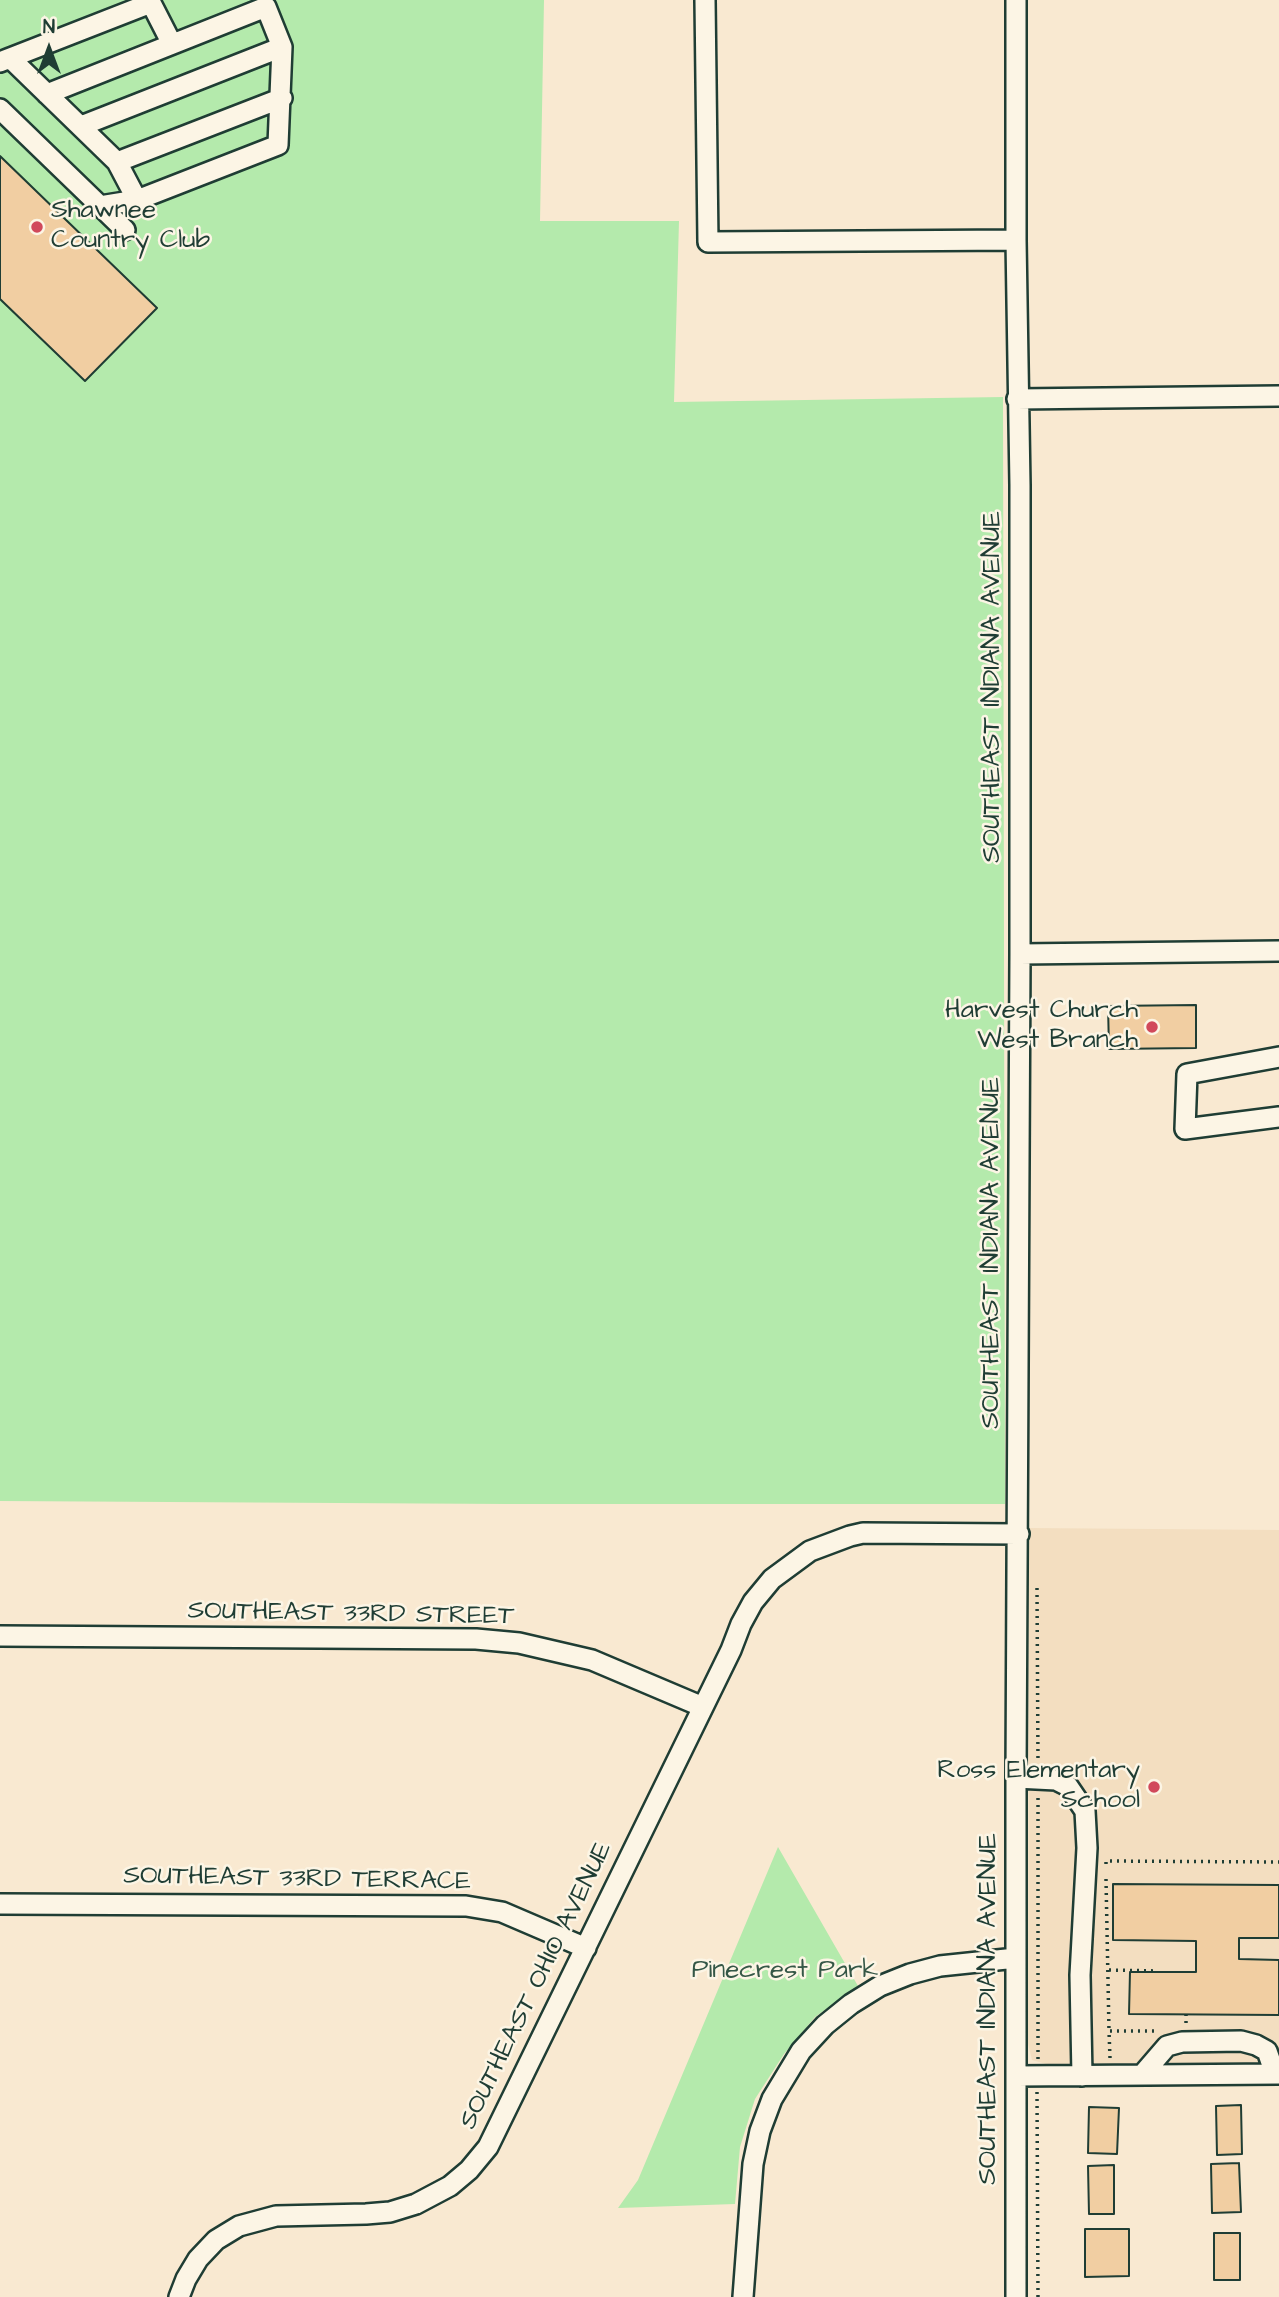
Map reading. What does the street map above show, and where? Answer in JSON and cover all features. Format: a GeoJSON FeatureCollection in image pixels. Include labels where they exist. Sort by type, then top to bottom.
{"type":"FeatureCollection","features":[{"type":"Feature","properties":{"kind":"street"},"geometry":{"type":"LineString","coordinates":[[705,0],[708,242],[1016,240]]}},
{"type":"Feature","properties":{"kind":"street","name":"SOUTHEAST INDIANA AVENUE"},"geometry":{"type":"LineString","coordinates":[[1016,0],[1017,400],[1020,485],[1016,2297]]}},
{"type":"Feature","properties":{"kind":"street"},"geometry":{"type":"LineString","coordinates":[[137,200],[117,162],[47,94],[5,60],[151,3],[172,44]]}},
{"type":"Feature","properties":{"kind":"street"},"geometry":{"type":"LineString","coordinates":[[47,94],[266,7],[282,47],[278,145],[137,200],[100,206]]}},
{"type":"Feature","properties":{"kind":"street"},"geometry":{"type":"LineString","coordinates":[[81,126],[282,47]]}},
{"type":"Feature","properties":{"kind":"street"},"geometry":{"type":"LineString","coordinates":[[117,162],[282,98]]}},
{"type":"Feature","properties":{"kind":"street"},"geometry":{"type":"LineString","coordinates":[[0,109],[125,230]]}},
{"type":"Feature","properties":{"kind":"street"},"geometry":{"type":"LineString","coordinates":[[1017,400],[1279,396]]}},
{"type":"Feature","properties":{"kind":"street"},"geometry":{"type":"LineString","coordinates":[[1020,954],[1279,951]]}},
{"type":"Feature","properties":{"kind":"street"},"geometry":{"type":"LineString","coordinates":[[1279,1057],[1187,1074],[1185,1129],[1279,1117]]}},
{"type":"Feature","properties":{"kind":"street"},"geometry":{"type":"LineString","coordinates":[[703,1707],[753,1602],[772,1579],[810,1551],[863,1533],[1019,1534]]}},
{"type":"Feature","properties":{"kind":"street","name":"SOUTHEAST 33RD STREET"},"geometry":{"type":"LineString","coordinates":[[0,1636],[476,1639],[519,1643],[592,1660],[703,1707]]}},
{"type":"Feature","properties":{"kind":"street","name":"SOUTHEAST OHIO AVENUE"},"geometry":{"type":"LineString","coordinates":[[179,2297],[198,2259],[216,2240],[239,2226],[276,2216],[390,2211],[434,2195],[459,2178],[488,2147],[703,1707]]}},
{"type":"Feature","properties":{"kind":"street"},"geometry":{"type":"LineString","coordinates":[[1016,1778],[1056,1780],[1068,1786],[1085,1811],[1087,1848],[1080,1975],[1082,2076]]}},
{"type":"Feature","properties":{"kind":"street","name":"SOUTHEAST 33RD TERRACE"},"geometry":{"type":"LineString","coordinates":[[0,1904],[466,1906],[502,1912],[586,1948]]}},
{"type":"Feature","properties":{"kind":"street"},"geometry":{"type":"LineString","coordinates":[[743,2297],[753,2164],[760,2131],[777,2089],[802,2050],[825,2025],[880,1986],[940,1966],[1016,1958]]}},
{"type":"Feature","properties":{"kind":"street"},"geometry":{"type":"LineString","coordinates":[[1016,2076],[1277,2074],[1267,2051],[1241,2041],[1182,2042],[1167,2046],[1142,2075]]}},
{"type":"Feature","properties":{"kind":"path"},"geometry":{"type":"LineString","coordinates":[[1109,2031],[1106,1861],[1279,1861]]}},
{"type":"Feature","properties":{"kind":"path"},"geometry":{"type":"LineString","coordinates":[[1109,1970],[1158,1971]]}},
{"type":"Feature","properties":{"kind":"shaded area","name":"Ross Elementary School"},"geometry":{"type":"Polygon","coordinates":[[[1029,1528],[1279,1530],[1279,2065],[1046,2064],[1032,2060],[1028,2044],[1029,1528]]]}},
{"type":"Feature","properties":{"kind":"green space","name":"Shawnee Country Club"},"geometry":{"type":"Polygon","coordinates":[[[0,0],[544,0],[540,221],[679,221],[674,402],[1003,397],[1005,1504],[0,1501],[0,0]]]}},
{"type":"Feature","properties":{"kind":"green space","name":"Pinecrest Park"},"geometry":{"type":"Polygon","coordinates":[[[778,1847],[858,1986],[815,2017],[784,2054],[755,2099],[740,2147],[735,2204],[618,2208],[638,2180],[778,1847]]]}},
{"type":"Feature","properties":{"kind":"building","name":"Shawnee Country Club"},"geometry":{"type":"Polygon","coordinates":[[[0,156],[157,308],[85,381],[0,299],[0,156]]]}},
{"type":"Feature","properties":{"kind":"building","name":"Harvest Church West Branch"},"geometry":{"type":"Polygon","coordinates":[[[1196,1005],[1196,1048],[1109,1049],[1108,1006],[1196,1005]]]}},
{"type":"Feature","properties":{"kind":"building","name":"Ross Elementary School"},"geometry":{"type":"Polygon","coordinates":[[[1113,1884],[1279,1885],[1279,1938],[1239,1938],[1239,1959],[1279,1960],[1279,2015],[1129,2014],[1130,1972],[1196,1972],[1196,1941],[1113,1940],[1113,1884]]]}},
{"type":"Feature","properties":{"kind":"building"},"geometry":{"type":"Polygon","coordinates":[[[1241,2105],[1242,2154],[1217,2155],[1216,2106],[1241,2105]]]}},
{"type":"Feature","properties":{"kind":"building"},"geometry":{"type":"Polygon","coordinates":[[[1089,2107],[1119,2108],[1117,2154],[1088,2153],[1089,2107]]]}},
{"type":"Feature","properties":{"kind":"building"},"geometry":{"type":"Polygon","coordinates":[[[1239,2163],[1241,2212],[1212,2213],[1211,2164],[1239,2163]]]}},
{"type":"Feature","properties":{"kind":"building"},"geometry":{"type":"Polygon","coordinates":[[[1114,2165],[1114,2214],[1089,2214],[1088,2166],[1114,2165]]]}},
{"type":"Feature","properties":{"kind":"building"},"geometry":{"type":"Polygon","coordinates":[[[1085,2229],[1129,2229],[1129,2276],[1085,2277],[1085,2229]]]}},
{"type":"Feature","properties":{"kind":"building"},"geometry":{"type":"Polygon","coordinates":[[[1214,2233],[1240,2233],[1240,2280],[1214,2280],[1214,2233]]]}},
{"type":"Feature","properties":{"kind":"place","name":"Shawnee Country Club"},"geometry":{"type":"Point","coordinates":[37,227]}},
{"type":"Feature","properties":{"kind":"place","name":"Harvest Church West Branch"},"geometry":{"type":"Point","coordinates":[1152,1027]}},
{"type":"Feature","properties":{"kind":"place","name":"Ross Elementary School"},"geometry":{"type":"Point","coordinates":[1154,1787]}}]}
